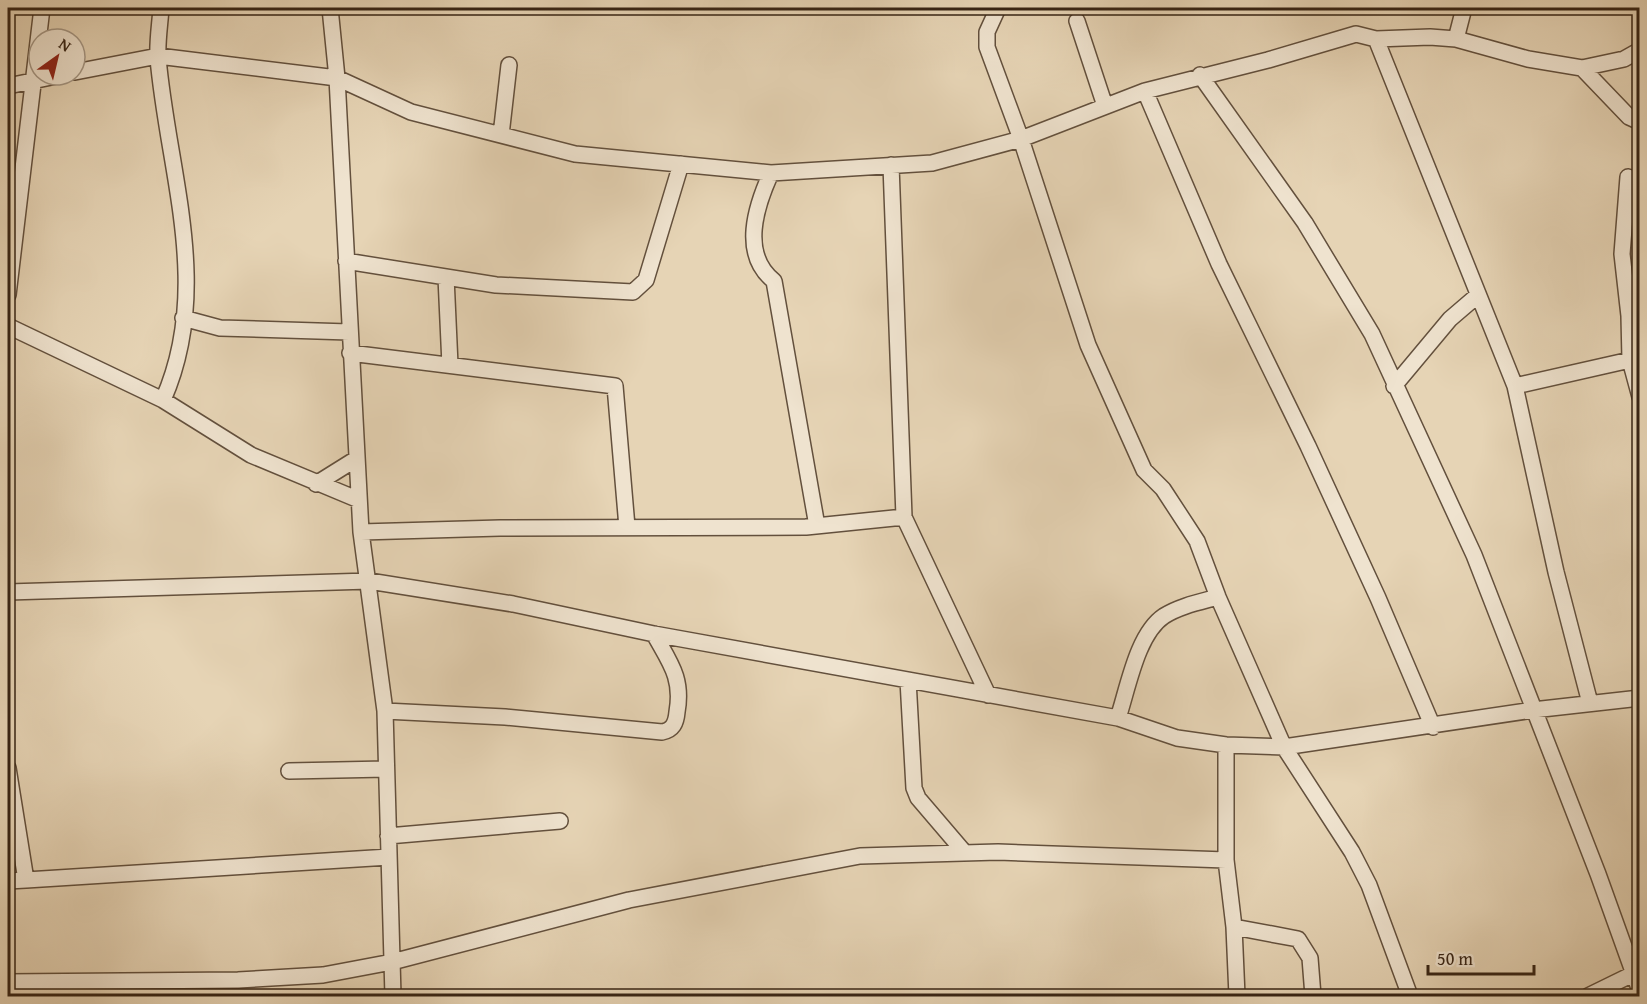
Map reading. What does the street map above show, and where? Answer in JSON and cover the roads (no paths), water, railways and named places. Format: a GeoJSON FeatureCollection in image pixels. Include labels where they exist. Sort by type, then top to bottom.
{"type":"FeatureCollection","features":[{"type":"Feature","properties":{"kind":"street"},"geometry":{"type":"LineString","coordinates":[[40,27],[42,8]]}},
{"type":"Feature","properties":{"kind":"street"},"geometry":{"type":"LineString","coordinates":[[161,8],[158,56],[187,247],[178,363],[163,400]]}},
{"type":"Feature","properties":{"kind":"street"},"geometry":{"type":"LineString","coordinates":[[330,8],[337,78],[361,532],[385,711],[393,996]]}},
{"type":"Feature","properties":{"kind":"street"},"geometry":{"type":"LineString","coordinates":[[998,8],[987,32],[987,47],[1088,345],[1144,470],[1163,489],[1197,541],[1218,597],[1284,747],[1352,852],[1369,885],[1410,996]]}},
{"type":"Feature","properties":{"kind":"street"},"geometry":{"type":"LineString","coordinates":[[1456,39],[1464,8]]}},
{"type":"Feature","properties":{"kind":"street"},"geometry":{"type":"LineString","coordinates":[[1077,21],[1105,105]]}},
{"type":"Feature","properties":{"kind":"street"},"geometry":{"type":"LineString","coordinates":[[87,70],[158,56],[337,78],[411,112],[574,154],[771,173],[932,162],[1020,139],[1144,91],[1200,75],[1268,60],[1356,34],[1376,39],[1430,37],[1456,39],[1528,59],[1582,68],[1624,59],[1640,50]]}},
{"type":"Feature","properties":{"kind":"street"},"geometry":{"type":"LineString","coordinates":[[1376,39],[1515,386],[1556,572],[1590,703]]}},
{"type":"Feature","properties":{"kind":"street"},"geometry":{"type":"LineString","coordinates":[[501,135],[509,65]]}},
{"type":"Feature","properties":{"kind":"street"},"geometry":{"type":"LineString","coordinates":[[1582,68],[1629,117],[1640,122]]}},
{"type":"Feature","properties":{"kind":"street"},"geometry":{"type":"LineString","coordinates":[[1200,75],[1305,223],[1372,334],[1394,386],[1474,555],[1598,874],[1640,991]]}},
{"type":"Feature","properties":{"kind":"street"},"geometry":{"type":"LineString","coordinates":[[8,86],[27,82]]}},
{"type":"Feature","properties":{"kind":"street"},"geometry":{"type":"LineString","coordinates":[[8,295],[32,87]]}},
{"type":"Feature","properties":{"kind":"street"},"geometry":{"type":"LineString","coordinates":[[1144,91],[1219,264],[1308,446],[1378,598],[1433,727]]}},
{"type":"Feature","properties":{"kind":"street"},"geometry":{"type":"LineString","coordinates":[[346,261],[496,285],[633,292],[646,280],[681,164]]}},
{"type":"Feature","properties":{"kind":"street"},"geometry":{"type":"LineString","coordinates":[[891,165],[904,517],[988,695]]}},
{"type":"Feature","properties":{"kind":"street"},"geometry":{"type":"LineString","coordinates":[[771,173],[757,204],[753,237],[760,266],[774,281],[817,526]]}},
{"type":"Feature","properties":{"kind":"street"},"geometry":{"type":"LineString","coordinates":[[1628,177],[1622,254],[1629,316],[1630,360],[1640,397]]}},
{"type":"Feature","properties":{"kind":"street"},"geometry":{"type":"LineString","coordinates":[[446,277],[450,365]]}},
{"type":"Feature","properties":{"kind":"street"},"geometry":{"type":"LineString","coordinates":[[1394,386],[1444,325],[1478,295]]}},
{"type":"Feature","properties":{"kind":"street"},"geometry":{"type":"LineString","coordinates":[[183,318],[220,328],[349,332]]}},
{"type":"Feature","properties":{"kind":"street"},"geometry":{"type":"LineString","coordinates":[[8,326],[163,400],[251,455],[359,500]]}},
{"type":"Feature","properties":{"kind":"street"},"geometry":{"type":"LineString","coordinates":[[350,353],[615,386],[627,527]]}},
{"type":"Feature","properties":{"kind":"street"},"geometry":{"type":"LineString","coordinates":[[1515,386],[1630,360]]}},
{"type":"Feature","properties":{"kind":"street"},"geometry":{"type":"LineString","coordinates":[[316,484],[356,459]]}},
{"type":"Feature","properties":{"kind":"street"},"geometry":{"type":"LineString","coordinates":[[361,532],[817,526],[904,517]]}},
{"type":"Feature","properties":{"kind":"street"},"geometry":{"type":"LineString","coordinates":[[8,592],[369,581],[513,603],[654,634],[1118,718],[1177,738],[1226,745],[1284,747],[1433,727],[1533,710],[1640,698]]}},
{"type":"Feature","properties":{"kind":"street"},"geometry":{"type":"LineString","coordinates":[[1118,718],[1144,640],[1153,625],[1165,615],[1189,604],[1218,597]]}},
{"type":"Feature","properties":{"kind":"street"},"geometry":{"type":"LineString","coordinates":[[385,711],[505,717],[669,731],[676,720],[681,693],[678,677],[654,634]]}},
{"type":"Feature","properties":{"kind":"street"},"geometry":{"type":"LineString","coordinates":[[908,680],[914,788],[918,798],[965,853]]}},
{"type":"Feature","properties":{"kind":"street"},"geometry":{"type":"LineString","coordinates":[[1226,745],[1226,860],[1234,927],[1237,996]]}},
{"type":"Feature","properties":{"kind":"street"},"geometry":{"type":"LineString","coordinates":[[8,768],[26,880]]}},
{"type":"Feature","properties":{"kind":"street"},"geometry":{"type":"LineString","coordinates":[[289,771],[386,769]]}},
{"type":"Feature","properties":{"kind":"street"},"geometry":{"type":"LineString","coordinates":[[388,836],[560,821]]}},
{"type":"Feature","properties":{"kind":"street"},"geometry":{"type":"LineString","coordinates":[[8,982],[238,980],[323,975],[392,962],[641,898],[860,856],[965,853],[1226,860]]}},
{"type":"Feature","properties":{"kind":"street"},"geometry":{"type":"LineString","coordinates":[[8,881],[389,857]]}},
{"type":"Feature","properties":{"kind":"street"},"geometry":{"type":"LineString","coordinates":[[1234,927],[1298,939],[1310,958],[1313,996]]}},
{"type":"Feature","properties":{"kind":"street"},"geometry":{"type":"LineString","coordinates":[[1588,996],[1634,974]]}}]}
